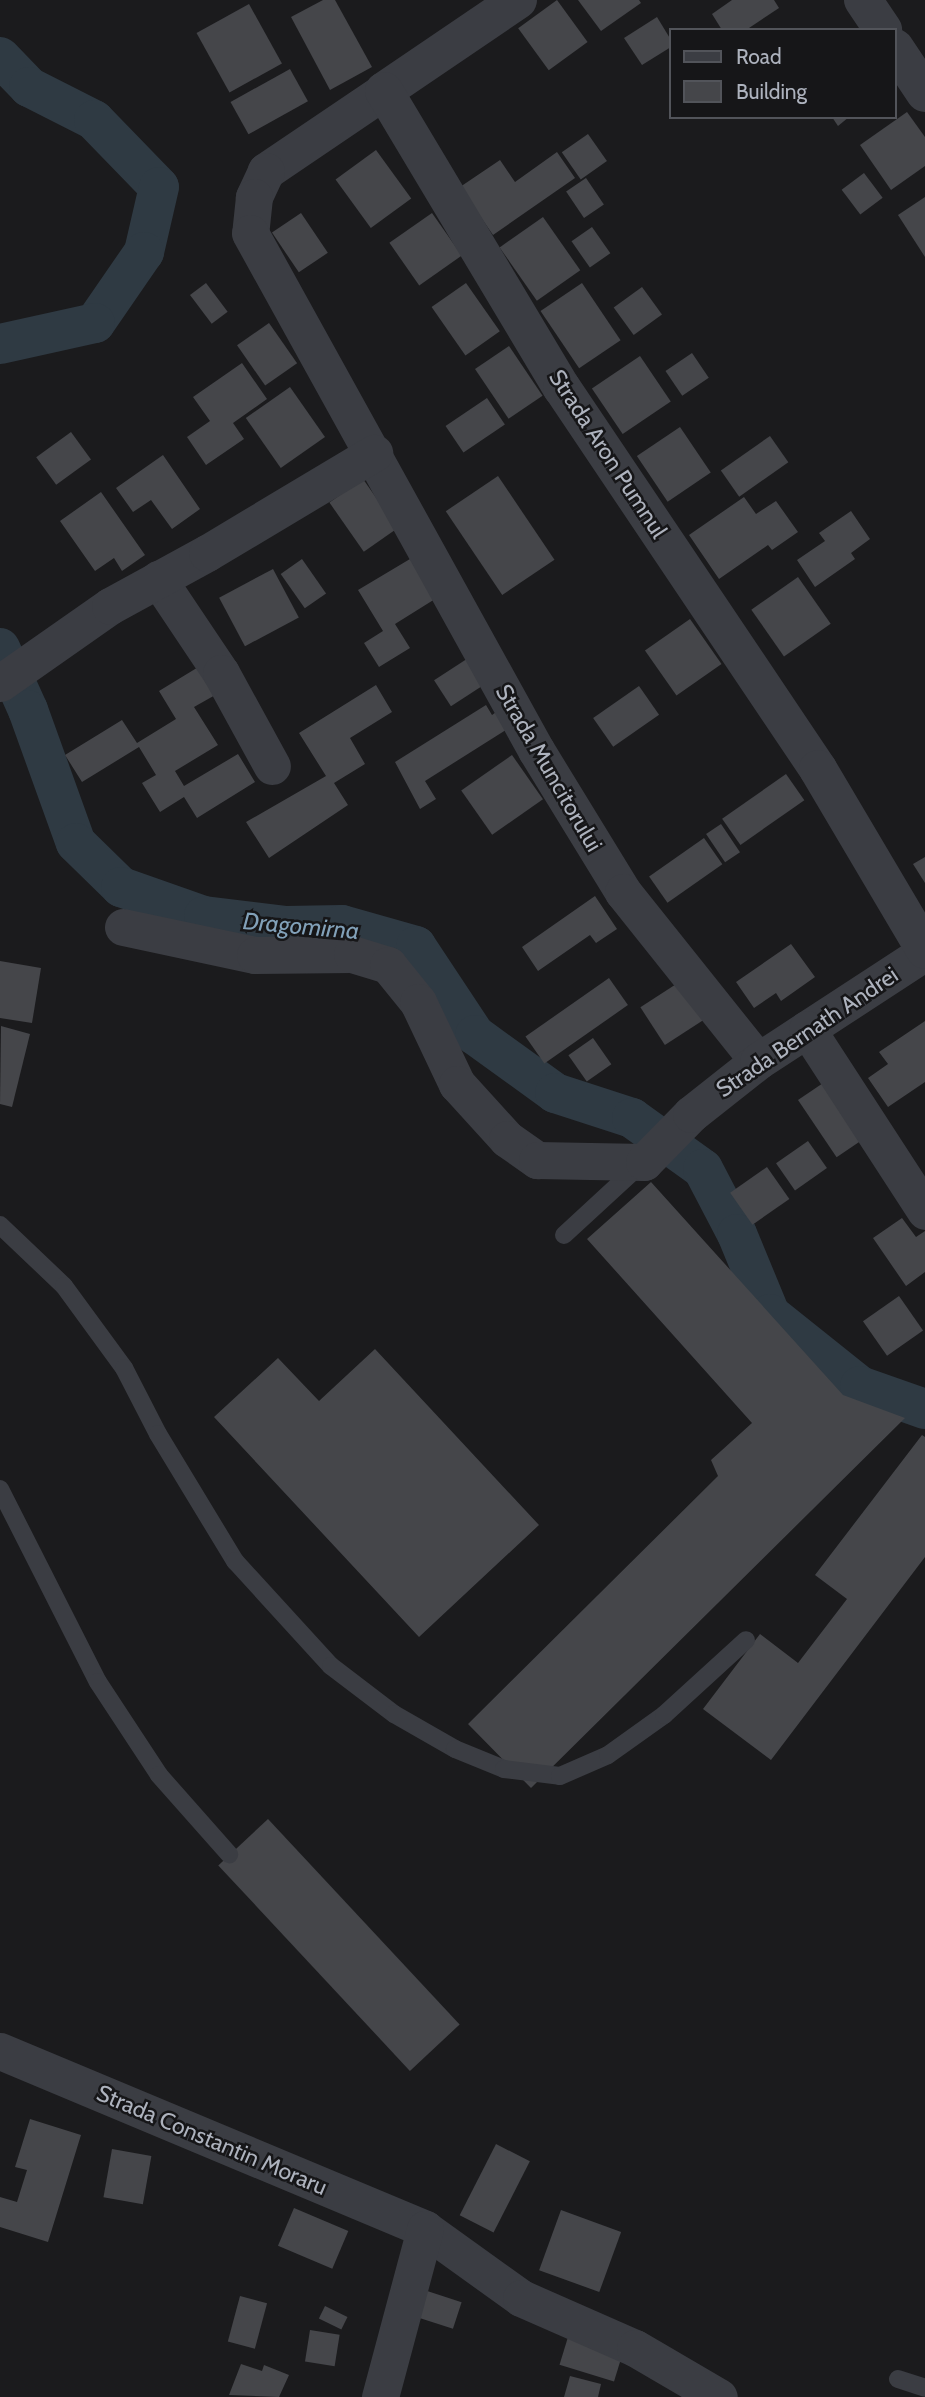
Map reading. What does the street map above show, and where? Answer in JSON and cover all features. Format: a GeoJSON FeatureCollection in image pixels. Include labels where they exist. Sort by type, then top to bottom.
{"type":"FeatureCollection","features":[{"type":"Feature","properties":{"kind":"street"},"geometry":{"type":"LineString","coordinates":[[384,91],[518,0]]}},
{"type":"Feature","properties":{"kind":"street"},"geometry":{"type":"LineString","coordinates":[[863,0],[882,28]]}},
{"type":"Feature","properties":{"kind":"street"},"geometry":{"type":"LineString","coordinates":[[897,51],[925,93]]}},
{"type":"Feature","properties":{"kind":"street","name":"Strada Muncitorului"},"geometry":{"type":"LineString","coordinates":[[384,91],[267,171],[254,197],[250,233],[536,750],[623,892],[758,1061]]}},
{"type":"Feature","properties":{"kind":"street","name":"Strada Aron Pumnul"},"geometry":{"type":"LineString","coordinates":[[384,91],[562,388],[818,769],[925,951]]}},
{"type":"Feature","properties":{"kind":"street"},"geometry":{"type":"LineString","coordinates":[[0,683],[110,606],[374,453]]}},
{"type":"Feature","properties":{"kind":"street"},"geometry":{"type":"LineString","coordinates":[[158,579],[221,673],[272,766]]}},
{"type":"Feature","properties":{"kind":"street"},"geometry":{"type":"LineString","coordinates":[[122,927],[255,955],[352,954],[388,965],[418,1002],[457,1084],[507,1139],[537,1160],[644,1162]]}},
{"type":"Feature","properties":{"kind":"street","name":"Strada Bernath Andrei"},"geometry":{"type":"LineString","coordinates":[[644,1162],[691,1114],[758,1061],[925,951]]}},
{"type":"Feature","properties":{"kind":"street"},"geometry":{"type":"LineString","coordinates":[[807,1029],[925,1211]]}},
{"type":"Feature","properties":{"kind":"street","name":"Strada Constantin Moraru"},"geometry":{"type":"LineString","coordinates":[[0,2050],[425,2228],[521,2298],[635,2348],[719,2397]]}},
{"type":"Feature","properties":{"kind":"street"},"geometry":{"type":"LineString","coordinates":[[380,2397],[425,2228]]}},
{"type":"Feature","properties":{"kind":"lane"},"geometry":{"type":"LineString","coordinates":[[564,1236],[644,1162]]}},
{"type":"Feature","properties":{"kind":"lane"},"geometry":{"type":"LineString","coordinates":[[0,1225],[64,1286],[124,1368],[158,1434],[235,1561],[331,1667],[394,1714],[455,1749],[504,1769],[560,1776],[608,1755],[664,1714],[746,1640]]}},
{"type":"Feature","properties":{"kind":"lane"},"geometry":{"type":"LineString","coordinates":[[0,1489],[98,1682],[159,1775],[229,1854]]}},
{"type":"Feature","properties":{"kind":"lane"},"geometry":{"type":"LineString","coordinates":[[898,2379],[925,2388]]}},
{"type":"Feature","properties":{"kind":"building"},"geometry":{"type":"Polygon","coordinates":[[[323,0],[335,0],[372,67],[330,90],[291,17],[323,0]]]}},
{"type":"Feature","properties":{"kind":"building"},"geometry":{"type":"Polygon","coordinates":[[[557,0],[588,42],[549,70],[518,28],[557,0]]]}},
{"type":"Feature","properties":{"kind":"building"},"geometry":{"type":"Polygon","coordinates":[[[578,0],[639,0],[641,3],[601,31],[578,0]]]}},
{"type":"Feature","properties":{"kind":"building"},"geometry":{"type":"Polygon","coordinates":[[[732,0],[774,0],[779,8],[749,28],[721,28],[712,14],[732,0]]]}},
{"type":"Feature","properties":{"kind":"building"},"geometry":{"type":"Polygon","coordinates":[[[249,4],[282,63],[229,93],[197,33],[249,4]]]}},
{"type":"Feature","properties":{"kind":"building"},"geometry":{"type":"Polygon","coordinates":[[[657,17],[670,38],[670,48],[642,65],[624,38],[657,17]]]}},
{"type":"Feature","properties":{"kind":"building"},"geometry":{"type":"Polygon","coordinates":[[[290,69],[308,101],[248,134],[231,102],[290,69]]]}},
{"type":"Feature","properties":{"kind":"building"},"geometry":{"type":"Polygon","coordinates":[[[907,112],[925,137],[925,166],[891,190],[860,145],[907,112]]]}},
{"type":"Feature","properties":{"kind":"building"},"geometry":{"type":"Polygon","coordinates":[[[833,119],[847,119],[838,126],[833,119]]]}},
{"type":"Feature","properties":{"kind":"building"},"geometry":{"type":"Polygon","coordinates":[[[588,134],[607,161],[581,179],[562,152],[588,134]]]}},
{"type":"Feature","properties":{"kind":"building"},"geometry":{"type":"Polygon","coordinates":[[[376,150],[411,199],[371,228],[336,179],[376,150]]]}},
{"type":"Feature","properties":{"kind":"building"},"geometry":{"type":"Polygon","coordinates":[[[557,152],[575,178],[493,235],[460,187],[500,160],[515,182],[557,152]]]}},
{"type":"Feature","properties":{"kind":"building"},"geometry":{"type":"Polygon","coordinates":[[[864,173],[883,198],[860,215],[842,190],[864,173]]]}},
{"type":"Feature","properties":{"kind":"building"},"geometry":{"type":"Polygon","coordinates":[[[586,178],[604,205],[584,218],[566,191],[586,178]]]}},
{"type":"Feature","properties":{"kind":"building"},"geometry":{"type":"Polygon","coordinates":[[[925,197],[925,257],[898,215],[925,197]]]}},
{"type":"Feature","properties":{"kind":"building"},"geometry":{"type":"Polygon","coordinates":[[[301,213],[328,253],[299,272],[272,233],[301,213]]]}},
{"type":"Feature","properties":{"kind":"building"},"geometry":{"type":"Polygon","coordinates":[[[432,213],[462,256],[419,285],[389,243],[432,213]]]}},
{"type":"Feature","properties":{"kind":"building"},"geometry":{"type":"Polygon","coordinates":[[[543,217],[580,270],[537,301],[500,247],[543,217]]]}},
{"type":"Feature","properties":{"kind":"building"},"geometry":{"type":"Polygon","coordinates":[[[592,227],[610,253],[590,268],[572,241],[592,227]]]}},
{"type":"Feature","properties":{"kind":"building"},"geometry":{"type":"Polygon","coordinates":[[[206,283],[228,312],[212,324],[190,295],[206,283]]]}},
{"type":"Feature","properties":{"kind":"building"},"geometry":{"type":"Polygon","coordinates":[[[466,283],[500,331],[465,355],[432,307],[466,283]]]}},
{"type":"Feature","properties":{"kind":"building"},"geometry":{"type":"Polygon","coordinates":[[[582,283],[621,340],[579,368],[541,311],[582,283]]]}},
{"type":"Feature","properties":{"kind":"building"},"geometry":{"type":"Polygon","coordinates":[[[642,287],[662,315],[634,335],[614,308],[642,287]]]}},
{"type":"Feature","properties":{"kind":"building"},"geometry":{"type":"Polygon","coordinates":[[[269,323],[297,363],[265,386],[237,345],[269,323]]]}},
{"type":"Feature","properties":{"kind":"building"},"geometry":{"type":"Polygon","coordinates":[[[509,346],[543,396],[509,419],[475,369],[509,346]]]}},
{"type":"Feature","properties":{"kind":"building"},"geometry":{"type":"Polygon","coordinates":[[[692,353],[709,378],[682,396],[665,371],[692,353]]]}},
{"type":"Feature","properties":{"kind":"building"},"geometry":{"type":"Polygon","coordinates":[[[640,356],[671,402],[623,434],[592,388],[640,356]]]}},
{"type":"Feature","properties":{"kind":"building"},"geometry":{"type":"Polygon","coordinates":[[[242,363],[267,399],[233,423],[244,439],[206,465],[187,437],[210,421],[193,397],[242,363]]]}},
{"type":"Feature","properties":{"kind":"building"},"geometry":{"type":"Polygon","coordinates":[[[290,387],[325,437],[281,468],[246,418],[290,387]]]}},
{"type":"Feature","properties":{"kind":"building"},"geometry":{"type":"Polygon","coordinates":[[[487,398],[505,425],[463,452],[446,426],[487,398]]]}},
{"type":"Feature","properties":{"kind":"building"},"geometry":{"type":"Polygon","coordinates":[[[680,427],[711,473],[668,502],[637,456],[680,427]]]}},
{"type":"Feature","properties":{"kind":"building"},"geometry":{"type":"Polygon","coordinates":[[[71,432],[91,460],[56,485],[36,457],[71,432]]]}},
{"type":"Feature","properties":{"kind":"building"},"geometry":{"type":"Polygon","coordinates":[[[770,436],[788,462],[739,497],[721,470],[770,436]]]}},
{"type":"Feature","properties":{"kind":"building"},"geometry":{"type":"Polygon","coordinates":[[[163,455],[200,509],[172,529],[151,500],[133,512],[116,488],[163,455]]]}},
{"type":"Feature","properties":{"kind":"building"},"geometry":{"type":"Polygon","coordinates":[[[498,476],[554,560],[502,595],[446,511],[498,476]]]}},
{"type":"Feature","properties":{"kind":"building"},"geometry":{"type":"Polygon","coordinates":[[[363,479],[397,528],[364,552],[329,503],[363,479]]]}},
{"type":"Feature","properties":{"kind":"building"},"geometry":{"type":"Polygon","coordinates":[[[101,492],[145,555],[122,571],[114,558],[95,571],[60,521],[101,492]]]}},
{"type":"Feature","properties":{"kind":"building"},"geometry":{"type":"Polygon","coordinates":[[[744,497],[756,514],[776,501],[798,532],[772,550],[768,545],[719,579],[689,535],[744,497]]]}},
{"type":"Feature","properties":{"kind":"building"},"geometry":{"type":"Polygon","coordinates":[[[851,511],[870,539],[851,553],[855,559],[815,587],[797,560],[825,541],[819,533],[851,511]]]}},
{"type":"Feature","properties":{"kind":"building"},"geometry":{"type":"Polygon","coordinates":[[[302,559],[326,593],[305,608],[281,574],[302,559]]]}},
{"type":"Feature","properties":{"kind":"building"},"geometry":{"type":"Polygon","coordinates":[[[410,559],[435,599],[395,624],[410,648],[379,667],[364,643],[383,631],[358,590],[410,559]]]}},
{"type":"Feature","properties":{"kind":"building"},"geometry":{"type":"Polygon","coordinates":[[[273,569],[299,618],[245,646],[219,598],[273,569]]]}},
{"type":"Feature","properties":{"kind":"building"},"geometry":{"type":"Polygon","coordinates":[[[798,577],[831,624],[784,656],[751,610],[798,577]]]}},
{"type":"Feature","properties":{"kind":"building"},"geometry":{"type":"Polygon","coordinates":[[[690,619],[722,664],[676,696],[645,651],[690,619]]]}},
{"type":"Feature","properties":{"kind":"building"},"geometry":{"type":"Polygon","coordinates":[[[476,653],[493,679],[451,706],[434,680],[476,653]]]}},
{"type":"Feature","properties":{"kind":"building"},"geometry":{"type":"Polygon","coordinates":[[[200,666],[217,694],[194,707],[218,745],[175,771],[184,786],[238,754],[255,782],[197,818],[184,797],[160,812],[142,783],[156,775],[139,747],[82,782],[65,755],[122,720],[137,743],[176,719],[159,691],[200,666]]]}},
{"type":"Feature","properties":{"kind":"building"},"geometry":{"type":"Polygon","coordinates":[[[376,685],[392,712],[350,738],[365,764],[334,783],[348,805],[269,858],[246,822],[326,776],[299,733],[376,685]]]}},
{"type":"Feature","properties":{"kind":"building"},"geometry":{"type":"Polygon","coordinates":[[[639,686],[659,715],[613,747],[593,718],[639,686]]]}},
{"type":"Feature","properties":{"kind":"building"},"geometry":{"type":"Polygon","coordinates":[[[486,705],[492,715],[499,710],[509,728],[425,781],[436,799],[420,809],[395,762],[486,705]]]}},
{"type":"Feature","properties":{"kind":"building"},"geometry":{"type":"Polygon","coordinates":[[[512,755],[543,799],[492,835],[461,791],[512,755]]]}},
{"type":"Feature","properties":{"kind":"building"},"geometry":{"type":"Polygon","coordinates":[[[786,774],[804,800],[740,845],[722,819],[786,774]]]}},
{"type":"Feature","properties":{"kind":"building"},"geometry":{"type":"Polygon","coordinates":[[[721,824],[740,852],[725,862],[706,834],[721,824]]]}},
{"type":"Feature","properties":{"kind":"building"},"geometry":{"type":"Polygon","coordinates":[[[704,838],[722,864],[667,903],[649,876],[704,838]]]}},
{"type":"Feature","properties":{"kind":"building"},"geometry":{"type":"Polygon","coordinates":[[[925,857],[925,883],[913,864],[925,857]]]}},
{"type":"Feature","properties":{"kind":"building"},"geometry":{"type":"Polygon","coordinates":[[[595,896],[617,929],[596,943],[590,935],[538,971],[522,947],[595,896]]]}},
{"type":"Feature","properties":{"kind":"building"},"geometry":{"type":"Polygon","coordinates":[[[791,944],[815,977],[781,1001],[776,993],[754,1008],[736,982],[791,944]]]}},
{"type":"Feature","properties":{"kind":"building"},"geometry":{"type":"Polygon","coordinates":[[[0,961],[41,968],[32,1023],[0,1018],[0,961]]]}},
{"type":"Feature","properties":{"kind":"building"},"geometry":{"type":"Polygon","coordinates":[[[609,978],[628,1005],[544,1064],[525,1037],[609,978]]]}},
{"type":"Feature","properties":{"kind":"building"},"geometry":{"type":"Polygon","coordinates":[[[684,979],[709,1017],[665,1045],[640,1007],[684,979]]]}},
{"type":"Feature","properties":{"kind":"building"},"geometry":{"type":"Polygon","coordinates":[[[925,1021],[925,1082],[888,1107],[868,1078],[888,1064],[879,1052],[925,1021]]]}},
{"type":"Feature","properties":{"kind":"building"},"geometry":{"type":"Polygon","coordinates":[[[1,1026],[30,1034],[12,1107],[0,1104],[1,1026]]]}},
{"type":"Feature","properties":{"kind":"building"},"geometry":{"type":"Polygon","coordinates":[[[593,1038],[611,1064],[587,1081],[568,1055],[593,1038]]]}},
{"type":"Feature","properties":{"kind":"building"},"geometry":{"type":"Polygon","coordinates":[[[832,1077],[871,1134],[837,1157],[798,1100],[832,1077]]]}},
{"type":"Feature","properties":{"kind":"building"},"geometry":{"type":"Polygon","coordinates":[[[808,1141],[827,1168],[795,1190],[776,1163],[808,1141]]]}},
{"type":"Feature","properties":{"kind":"building"},"geometry":{"type":"Polygon","coordinates":[[[767,1167],[789,1199],[753,1225],[730,1193],[767,1167]]]}},
{"type":"Feature","properties":{"kind":"building"},"geometry":{"type":"Polygon","coordinates":[[[651,1182],[843,1395],[905,1418],[531,1788],[468,1724],[718,1476],[711,1460],[752,1423],[587,1239],[651,1182]]]}},
{"type":"Feature","properties":{"kind":"building"},"geometry":{"type":"Polygon","coordinates":[[[902,1218],[916,1237],[925,1231],[925,1272],[906,1286],[873,1238],[902,1218]]]}},
{"type":"Feature","properties":{"kind":"building"},"geometry":{"type":"Polygon","coordinates":[[[899,1296],[923,1330],[887,1356],[863,1321],[899,1296]]]}},
{"type":"Feature","properties":{"kind":"building"},"geometry":{"type":"Polygon","coordinates":[[[375,1349],[539,1525],[419,1637],[214,1417],[278,1358],[319,1401],[375,1349]]]}},
{"type":"Feature","properties":{"kind":"building"},"geometry":{"type":"Polygon","coordinates":[[[922,1435],[925,1437],[925,1557],[771,1760],[703,1709],[760,1634],[798,1663],[847,1599],[815,1575],[922,1435]]]}},
{"type":"Feature","properties":{"kind":"building"},"geometry":{"type":"Polygon","coordinates":[[[268,1819],[460,2025],[410,2071],[218,1865],[268,1819]]]}},
{"type":"Feature","properties":{"kind":"building"},"geometry":{"type":"Polygon","coordinates":[[[30,2119],[81,2135],[48,2242],[0,2227],[0,2197],[17,2202],[27,2170],[15,2167],[30,2119]]]}},
{"type":"Feature","properties":{"kind":"building"},"geometry":{"type":"Polygon","coordinates":[[[496,2144],[530,2161],[494,2233],[460,2215],[496,2144]]]}},
{"type":"Feature","properties":{"kind":"building"},"geometry":{"type":"Polygon","coordinates":[[[112,2149],[151,2156],[143,2204],[103,2197],[112,2149]]]}},
{"type":"Feature","properties":{"kind":"building"},"geometry":{"type":"Polygon","coordinates":[[[294,2208],[348,2231],[332,2269],[278,2246],[294,2208]]]}},
{"type":"Feature","properties":{"kind":"building"},"geometry":{"type":"Polygon","coordinates":[[[561,2210],[621,2232],[599,2292],[539,2270],[561,2210]]]}},
{"type":"Feature","properties":{"kind":"building"},"geometry":{"type":"Polygon","coordinates":[[[415,2287],[462,2302],[453,2329],[406,2314],[415,2287]]]}},
{"type":"Feature","properties":{"kind":"building"},"geometry":{"type":"Polygon","coordinates":[[[240,2296],[267,2303],[255,2349],[228,2341],[240,2296]]]}},
{"type":"Feature","properties":{"kind":"building"},"geometry":{"type":"Polygon","coordinates":[[[325,2306],[347,2317],[341,2330],[319,2319],[325,2306]]]}},
{"type":"Feature","properties":{"kind":"building"},"geometry":{"type":"Polygon","coordinates":[[[310,2330],[340,2335],[335,2366],[305,2362],[310,2330]]]}},
{"type":"Feature","properties":{"kind":"building"},"geometry":{"type":"Polygon","coordinates":[[[568,2337],[623,2354],[614,2381],[560,2365],[568,2337]]]}},
{"type":"Feature","properties":{"kind":"building"},"geometry":{"type":"Polygon","coordinates":[[[241,2364],[262,2371],[264,2365],[289,2375],[279,2397],[229,2395],[241,2364]]]}},
{"type":"Feature","properties":{"kind":"building"},"geometry":{"type":"Polygon","coordinates":[[[570,2376],[601,2384],[598,2397],[564,2397],[570,2376]]]}},
{"type":"Feature","properties":{"kind":"waterway","name":"Dragomirna"},"geometry":{"type":"LineString","coordinates":[[0,57],[29,87],[94,120],[159,187],[144,252],[95,323],[0,344]]}},
{"type":"Feature","properties":{"kind":"waterway","name":"Dragomirna"},"geometry":{"type":"LineString","coordinates":[[0,648],[28,710],[76,843],[121,887],[204,916],[286,926],[342,925],[416,946],[475,1035],[555,1093],[632,1118],[703,1169],[737,1234],[770,1314],[860,1386],[925,1409]]}}]}
